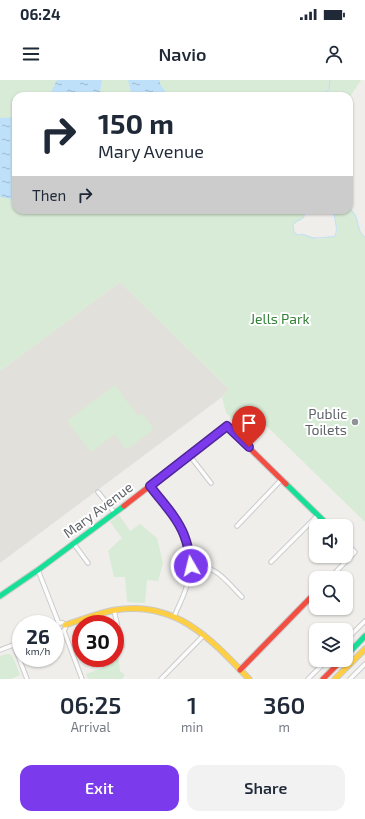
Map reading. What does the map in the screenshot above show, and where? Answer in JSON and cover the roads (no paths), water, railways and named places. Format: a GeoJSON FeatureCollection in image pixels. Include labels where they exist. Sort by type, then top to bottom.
{"type":"FeatureCollection","features":[{"type":"Feature","properties":{"kind":"street","name":"Mary Avenue"},"geometry":{"type":"LineString","coordinates":[[0,596],[74,544],[227,426],[282,479]]}},
{"type":"Feature","properties":{"kind":"street"},"geometry":{"type":"LineString","coordinates":[[190,456],[211,483]]}},
{"type":"Feature","properties":{"kind":"street"},"geometry":{"type":"LineString","coordinates":[[237,526],[282,479],[322,519]]}},
{"type":"Feature","properties":{"kind":"street"},"geometry":{"type":"LineString","coordinates":[[150,486],[178,523],[188,545],[191,566],[186,590],[174,617]]}},
{"type":"Feature","properties":{"kind":"street"},"geometry":{"type":"LineString","coordinates":[[98,492],[114,512]]}},
{"type":"Feature","properties":{"kind":"street"},"geometry":{"type":"LineString","coordinates":[[271,562],[318,515]]}},
{"type":"Feature","properties":{"kind":"street"},"geometry":{"type":"LineString","coordinates":[[74,544],[88,563]]}},
{"type":"Feature","properties":{"kind":"street"},"geometry":{"type":"LineString","coordinates":[[337,571],[344,563]]}},
{"type":"Feature","properties":{"kind":"street"},"geometry":{"type":"LineString","coordinates":[[191,566],[205,566],[216,571],[242,597]]}},
{"type":"Feature","properties":{"kind":"street"},"geometry":{"type":"LineString","coordinates":[[38,570],[53,615]]}},
{"type":"Feature","properties":{"kind":"street"},"geometry":{"type":"LineString","coordinates":[[240,670],[309,599]]}},
{"type":"Feature","properties":{"kind":"street"},"geometry":{"type":"LineString","coordinates":[[82,679],[64,628],[114,610],[124,609],[161,612],[195,628],[249,679]]}},
{"type":"Feature","properties":{"kind":"street"},"geometry":{"type":"LineString","coordinates":[[114,610],[115,615]]}},
{"type":"Feature","properties":{"kind":"street"},"geometry":{"type":"LineString","coordinates":[[353,633],[365,621]]}},
{"type":"Feature","properties":{"kind":"street"},"geometry":{"type":"LineString","coordinates":[[161,679],[204,635]]}},
{"type":"Feature","properties":{"kind":"street"},"geometry":{"type":"LineString","coordinates":[[353,649],[365,636]]}},
{"type":"Feature","properties":{"kind":"street"},"geometry":{"type":"LineString","coordinates":[[0,650],[12,646]]}},
{"type":"Feature","properties":{"kind":"street"},"geometry":{"type":"LineString","coordinates":[[353,650],[356,652],[365,648]]}},
{"type":"Feature","properties":{"kind":"street"},"geometry":{"type":"LineString","coordinates":[[335,679],[365,648]]}},
{"type":"Feature","properties":{"kind":"street"},"geometry":{"type":"LineString","coordinates":[[350,679],[365,664]]}},
{"type":"Feature","properties":{"kind":"street"},"geometry":{"type":"LineString","coordinates":[[22,667],[27,679]]}},
{"type":"Feature","properties":{"kind":"street"},"geometry":{"type":"LineString","coordinates":[[308,679],[320,667]]}},
{"type":"Feature","properties":{"kind":"street"},"geometry":{"type":"LineString","coordinates":[[323,679],[335,667]]}},
{"type":"Feature","properties":{"kind":"street"},"geometry":{"type":"LineString","coordinates":[[165,675],[168,678]]}},
{"type":"Feature","properties":{"kind":"water"},"geometry":{"type":"Polygon","coordinates":[[[57,80],[102,80],[100,92],[51,92],[57,80]]]}},
{"type":"Feature","properties":{"kind":"water"},"geometry":{"type":"Polygon","coordinates":[[[128,80],[160,80],[160,84],[165,92],[131,92],[128,80]]]}},
{"type":"Feature","properties":{"kind":"water"},"geometry":{"type":"Polygon","coordinates":[[[12,117],[12,199],[0,197],[0,118],[12,117]]]}},
{"type":"Feature","properties":{"kind":"waterway"},"geometry":{"type":"LineString","coordinates":[[326,92],[329,89],[330,80]]}},
{"type":"Feature","properties":{"kind":"waterway"},"geometry":{"type":"LineString","coordinates":[[353,211],[360,231],[365,237]]}},
{"type":"Feature","properties":{"kind":"waterway"},"geometry":{"type":"LineString","coordinates":[[304,214],[304,217],[294,223],[294,232],[298,235],[313,238],[335,236],[336,226],[334,214]]}},
{"type":"Feature","properties":{"kind":"place","name":"Public Toilets"},"geometry":{"type":"Point","coordinates":[355,422]}},
{"type":"Feature","properties":{"kind":"park label","name":"Jells Park"},"geometry":{"type":"Point","coordinates":[280,319]}}]}
